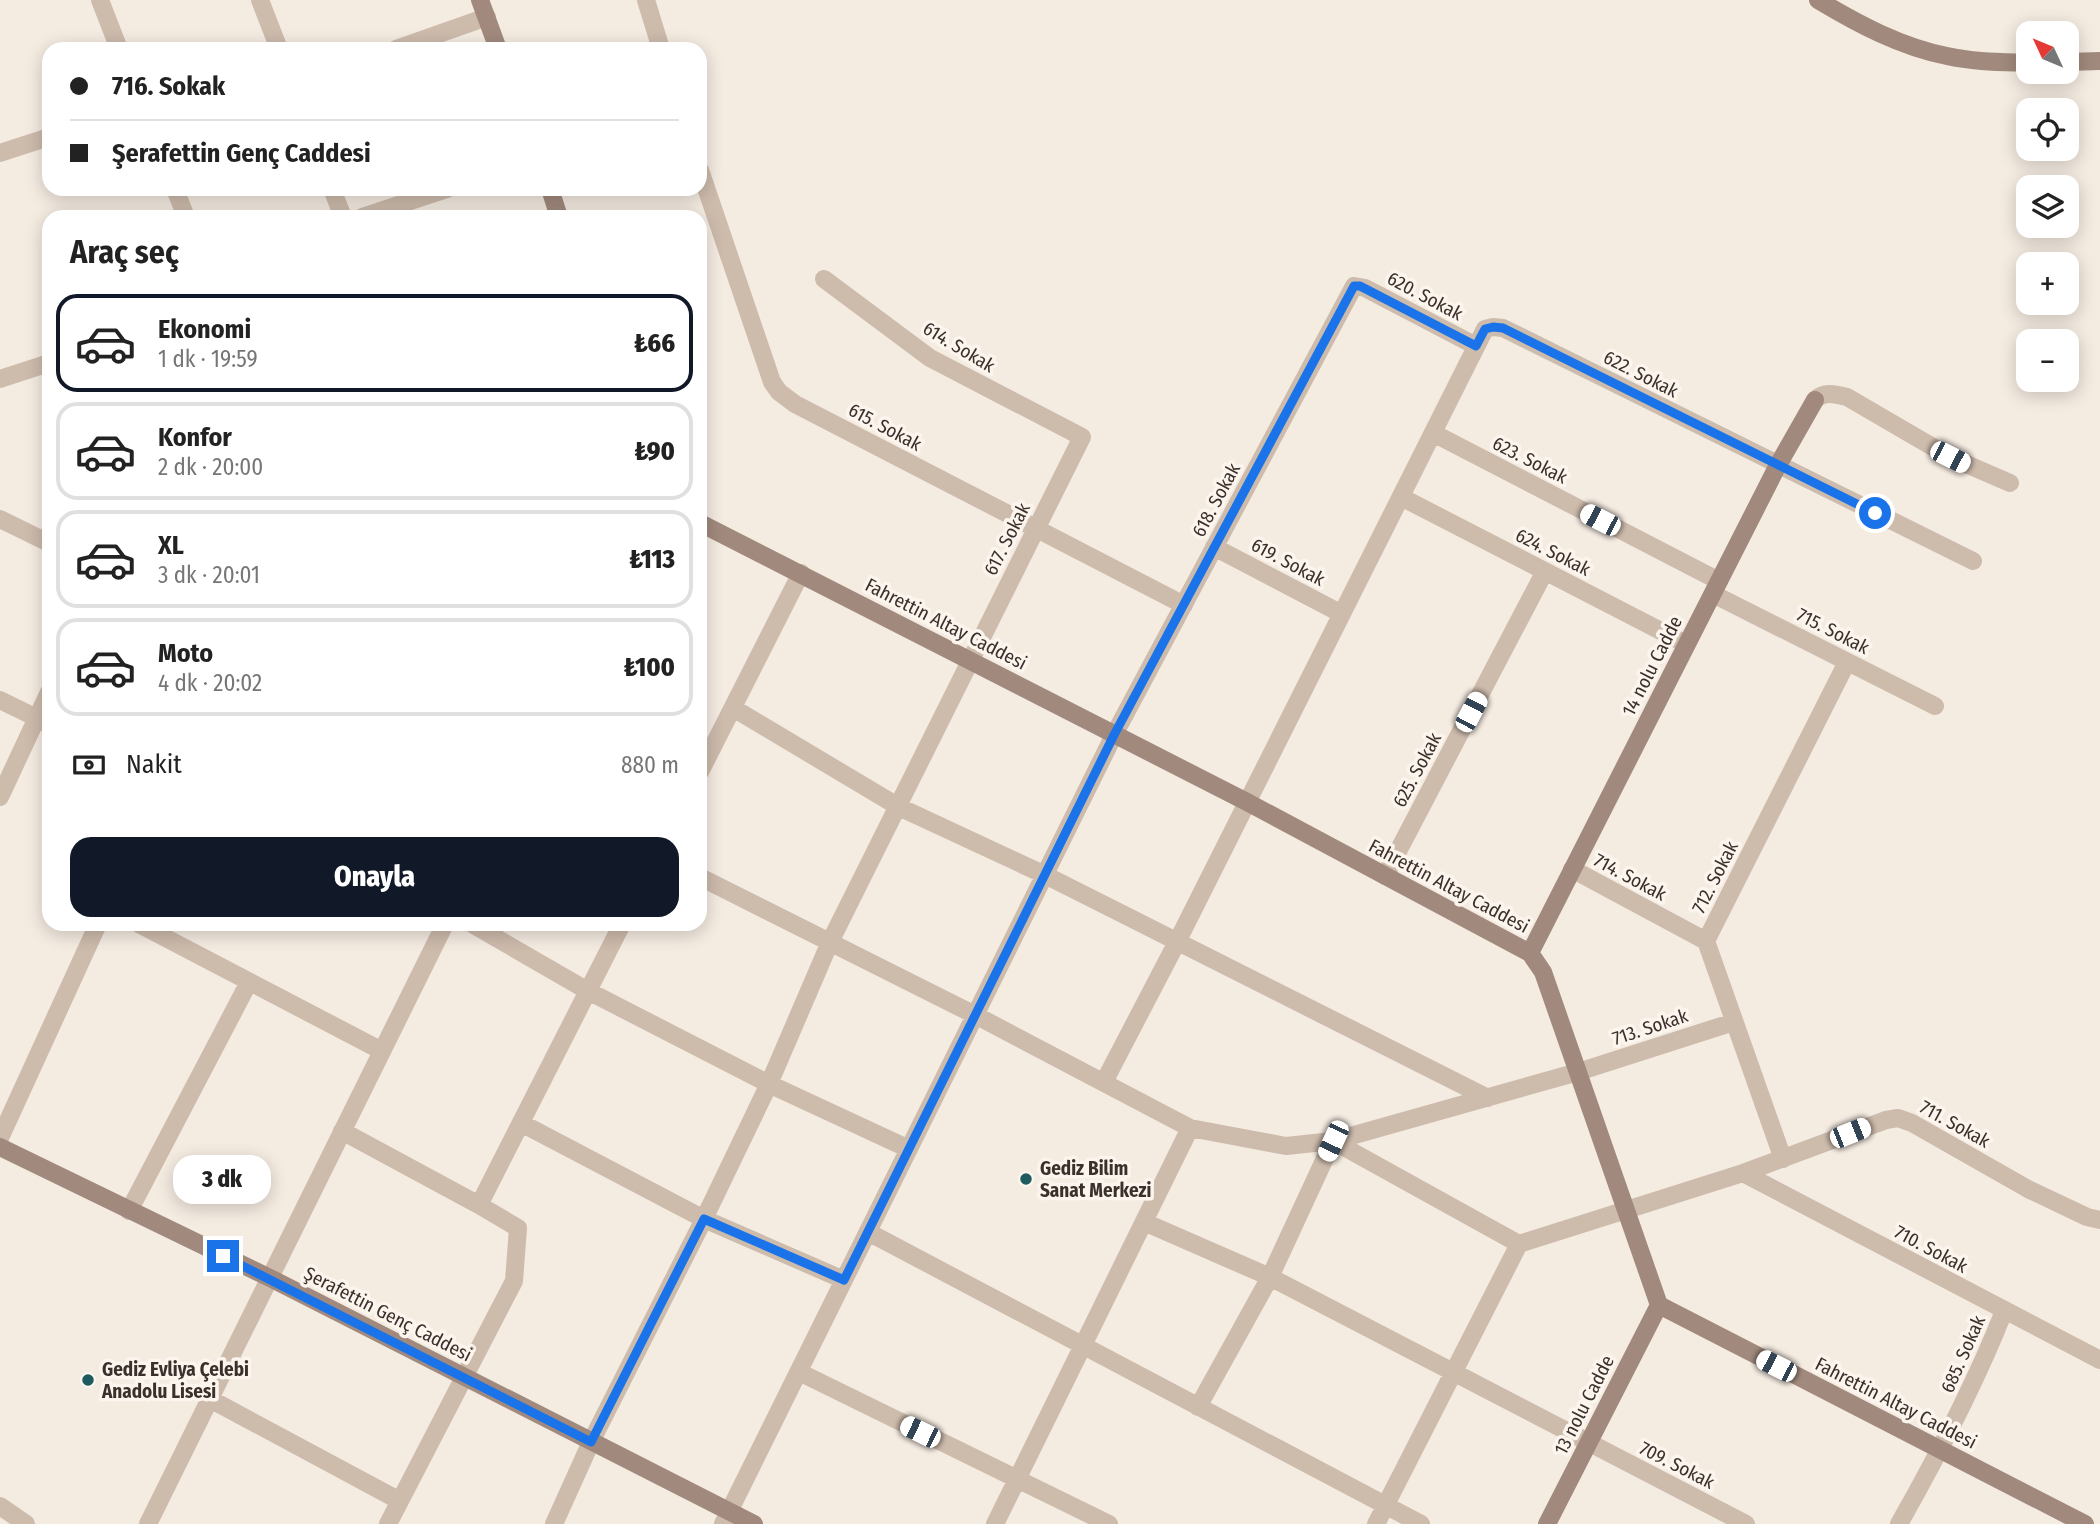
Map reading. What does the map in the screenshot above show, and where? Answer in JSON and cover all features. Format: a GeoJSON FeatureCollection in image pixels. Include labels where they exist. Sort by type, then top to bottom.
{"type":"FeatureCollection","features":[{"type":"Feature","properties":{"kind":"street"},"geometry":{"type":"LineString","coordinates":[[100,0],[116,42]]}},
{"type":"Feature","properties":{"kind":"street"},"geometry":{"type":"LineString","coordinates":[[260,0],[276,42]]}},
{"type":"Feature","properties":{"kind":"street"},"geometry":{"type":"LineString","coordinates":[[480,0],[495,42]]}},
{"type":"Feature","properties":{"kind":"street"},"geometry":{"type":"LineString","coordinates":[[646,0],[659,42]]}},
{"type":"Feature","properties":{"kind":"street"},"geometry":{"type":"LineString","coordinates":[[1818,0],[1875,31],[1915,47],[1959,58],[2016,62]]}},
{"type":"Feature","properties":{"kind":"street"},"geometry":{"type":"LineString","coordinates":[[416,42],[486,18]]}},
{"type":"Feature","properties":{"kind":"street"},"geometry":{"type":"LineString","coordinates":[[2079,62],[2100,61]]}},
{"type":"Feature","properties":{"kind":"street"},"geometry":{"type":"LineString","coordinates":[[0,153],[42,139]]}},
{"type":"Feature","properties":{"kind":"street","name":"615. Sokak"},"geometry":{"type":"LineString","coordinates":[[707,191],[772,382],[779,392],[795,404],[1184,605]]}},
{"type":"Feature","properties":{"kind":"street"},"geometry":{"type":"LineString","coordinates":[[403,210],[432,196]]}},
{"type":"Feature","properties":{"kind":"street","name":"614. Sokak"},"geometry":{"type":"LineString","coordinates":[[824,279],[930,358],[1082,437]]}},
{"type":"Feature","properties":{"kind":"street","name":"620. Sokak"},"geometry":{"type":"LineString","coordinates":[[1354,286],[1360,286],[1476,346]]}},
{"type":"Feature","properties":{"kind":"street","name":"618. Sokak"},"geometry":{"type":"LineString","coordinates":[[727,1518],[1114,735],[1354,286]]}},
{"type":"Feature","properties":{"kind":"street","name":"622. Sokak"},"geometry":{"type":"LineString","coordinates":[[1476,346],[1485,329],[1503,328],[1973,561]]}},
{"type":"Feature","properties":{"kind":"street"},"geometry":{"type":"LineString","coordinates":[[1104,1082],[1476,346]]}},
{"type":"Feature","properties":{"kind":"street"},"geometry":{"type":"LineString","coordinates":[[0,379],[42,365]]}},
{"type":"Feature","properties":{"kind":"street","name":"14 nolu Cadde"},"geometry":{"type":"LineString","coordinates":[[1530,953],[1778,465],[1819,396],[1827,394],[1847,397],[1960,462],[2010,483]]}},
{"type":"Feature","properties":{"kind":"street","name":"623. Sokak"},"geometry":{"type":"LineString","coordinates":[[1433,433],[1716,587]]}},
{"type":"Feature","properties":{"kind":"street","name":"617. Sokak"},"geometry":{"type":"LineString","coordinates":[[554,1524],[591,1442],[769,1084],[830,942],[1082,437]]}},
{"type":"Feature","properties":{"kind":"street","name":"624. Sokak"},"geometry":{"type":"LineString","coordinates":[[1401,497],[1686,643]]}},
{"type":"Feature","properties":{"kind":"street"},"geometry":{"type":"LineString","coordinates":[[0,519],[42,540]]}},
{"type":"Feature","properties":{"kind":"street","name":"Fahrettin Altay Caddesi"},"geometry":{"type":"LineString","coordinates":[[707,526],[1247,802],[1530,953],[1543,972],[1659,1305],[2085,1524]]}},
{"type":"Feature","properties":{"kind":"street","name":"619. Sokak"},"geometry":{"type":"LineString","coordinates":[[1214,547],[1342,614]]}},
{"type":"Feature","properties":{"kind":"street","name":"625. Sokak"},"geometry":{"type":"LineString","coordinates":[[1385,876],[1545,571]]}},
{"type":"Feature","properties":{"kind":"street"},"geometry":{"type":"LineString","coordinates":[[707,758],[801,573]]}},
{"type":"Feature","properties":{"kind":"street","name":"715. Sokak"},"geometry":{"type":"LineString","coordinates":[[1716,587],[1847,662],[1935,706]]}},
{"type":"Feature","properties":{"kind":"street","name":"712. Sokak"},"geometry":{"type":"LineString","coordinates":[[1783,1159],[1706,941],[1847,662]]}},
{"type":"Feature","properties":{"kind":"street"},"geometry":{"type":"LineString","coordinates":[[0,700],[42,721]]}},
{"type":"Feature","properties":{"kind":"street"},"geometry":{"type":"LineString","coordinates":[[733,708],[899,807],[1045,875],[1488,1098]]}},
{"type":"Feature","properties":{"kind":"street"},"geometry":{"type":"LineString","coordinates":[[0,797],[42,723]]}},
{"type":"Feature","properties":{"kind":"street","name":"714. Sokak"},"geometry":{"type":"LineString","coordinates":[[1572,869],[1706,941]]}},
{"type":"Feature","properties":{"kind":"street","name":"713. Sokak"},"geometry":{"type":"LineString","coordinates":[[707,880],[975,1015],[1190,1128],[1286,1146],[1333,1141],[1577,1072],[1734,1022]]}},
{"type":"Feature","properties":{"kind":"street"},"geometry":{"type":"LineString","coordinates":[[0,1138],[95,931]]}},
{"type":"Feature","properties":{"kind":"street"},"geometry":{"type":"LineString","coordinates":[[152,931],[382,1051]]}},
{"type":"Feature","properties":{"kind":"street"},"geometry":{"type":"LineString","coordinates":[[148,1524],[442,931]]}},
{"type":"Feature","properties":{"kind":"street"},"geometry":{"type":"LineString","coordinates":[[484,931],[588,991],[769,1084],[909,1149]]}},
{"type":"Feature","properties":{"kind":"street"},"geometry":{"type":"LineString","coordinates":[[479,1205],[618,931]]}},
{"type":"Feature","properties":{"kind":"street"},"geometry":{"type":"LineString","coordinates":[[130,1211],[249,982]]}},
{"type":"Feature","properties":{"kind":"street","name":"711. Sokak"},"geometry":{"type":"LineString","coordinates":[[1520,1244],[1743,1173],[1886,1120],[1898,1118],[1913,1123],[2028,1189],[2087,1217],[2100,1220]]}},
{"type":"Feature","properties":{"kind":"street"},"geometry":{"type":"LineString","coordinates":[[521,1123],[704,1219],[844,1280]]}},
{"type":"Feature","properties":{"kind":"street"},"geometry":{"type":"LineString","coordinates":[[995,1524],[1190,1128]]}},
{"type":"Feature","properties":{"kind":"street"},"geometry":{"type":"LineString","coordinates":[[342,1131],[518,1228],[514,1281],[388,1524]]}},
{"type":"Feature","properties":{"kind":"street"},"geometry":{"type":"LineString","coordinates":[[1198,1407],[1270,1277],[1333,1141],[1520,1244],[1376,1524]]}},
{"type":"Feature","properties":{"kind":"street","name":"Şerafettin Genç Caddesi"},"geometry":{"type":"LineString","coordinates":[[0,1147],[463,1376],[591,1442],[727,1518],[754,1524]]}},
{"type":"Feature","properties":{"kind":"street","name":"710. Sokak"},"geometry":{"type":"LineString","coordinates":[[1743,1173],[2100,1360]]}},
{"type":"Feature","properties":{"kind":"street","name":"709. Sokak"},"geometry":{"type":"LineString","coordinates":[[1144,1222],[1270,1277],[1746,1524]]}},
{"type":"Feature","properties":{"kind":"street"},"geometry":{"type":"LineString","coordinates":[[868,1232],[1421,1524]]}},
{"type":"Feature","properties":{"kind":"street","name":"13 nolu Cadde"},"geometry":{"type":"LineString","coordinates":[[1547,1524],[1659,1305]]}},
{"type":"Feature","properties":{"kind":"street","name":"685. Sokak"},"geometry":{"type":"LineString","coordinates":[[1899,1524],[1969,1394],[2004,1311]]}},
{"type":"Feature","properties":{"kind":"street"},"geometry":{"type":"LineString","coordinates":[[799,1372],[1109,1524]]}},
{"type":"Feature","properties":{"kind":"street"},"geometry":{"type":"LineString","coordinates":[[210,1399],[400,1501]]}},
{"type":"Feature","properties":{"kind":"street"},"geometry":{"type":"LineString","coordinates":[[0,1506],[26,1524]]}},
{"type":"Feature","properties":{"kind":"place","name":"Gediz Bilim Sanat Merkezi"},"geometry":{"type":"Point","coordinates":[1026,1179]}},
{"type":"Feature","properties":{"kind":"place","name":"Gediz Evliya Çelebi Anadolu Lisesi"},"geometry":{"type":"Point","coordinates":[88,1380]}},
{"type":"Feature","properties":{"kind":"route"},"geometry":{"type":"LineString","coordinates":[[223,1256],[591,1442],[704,1219],[844,1280],[1114,735],[1354,286],[1360,286],[1476,346],[1485,329],[1503,328],[1875,513]]}}]}
